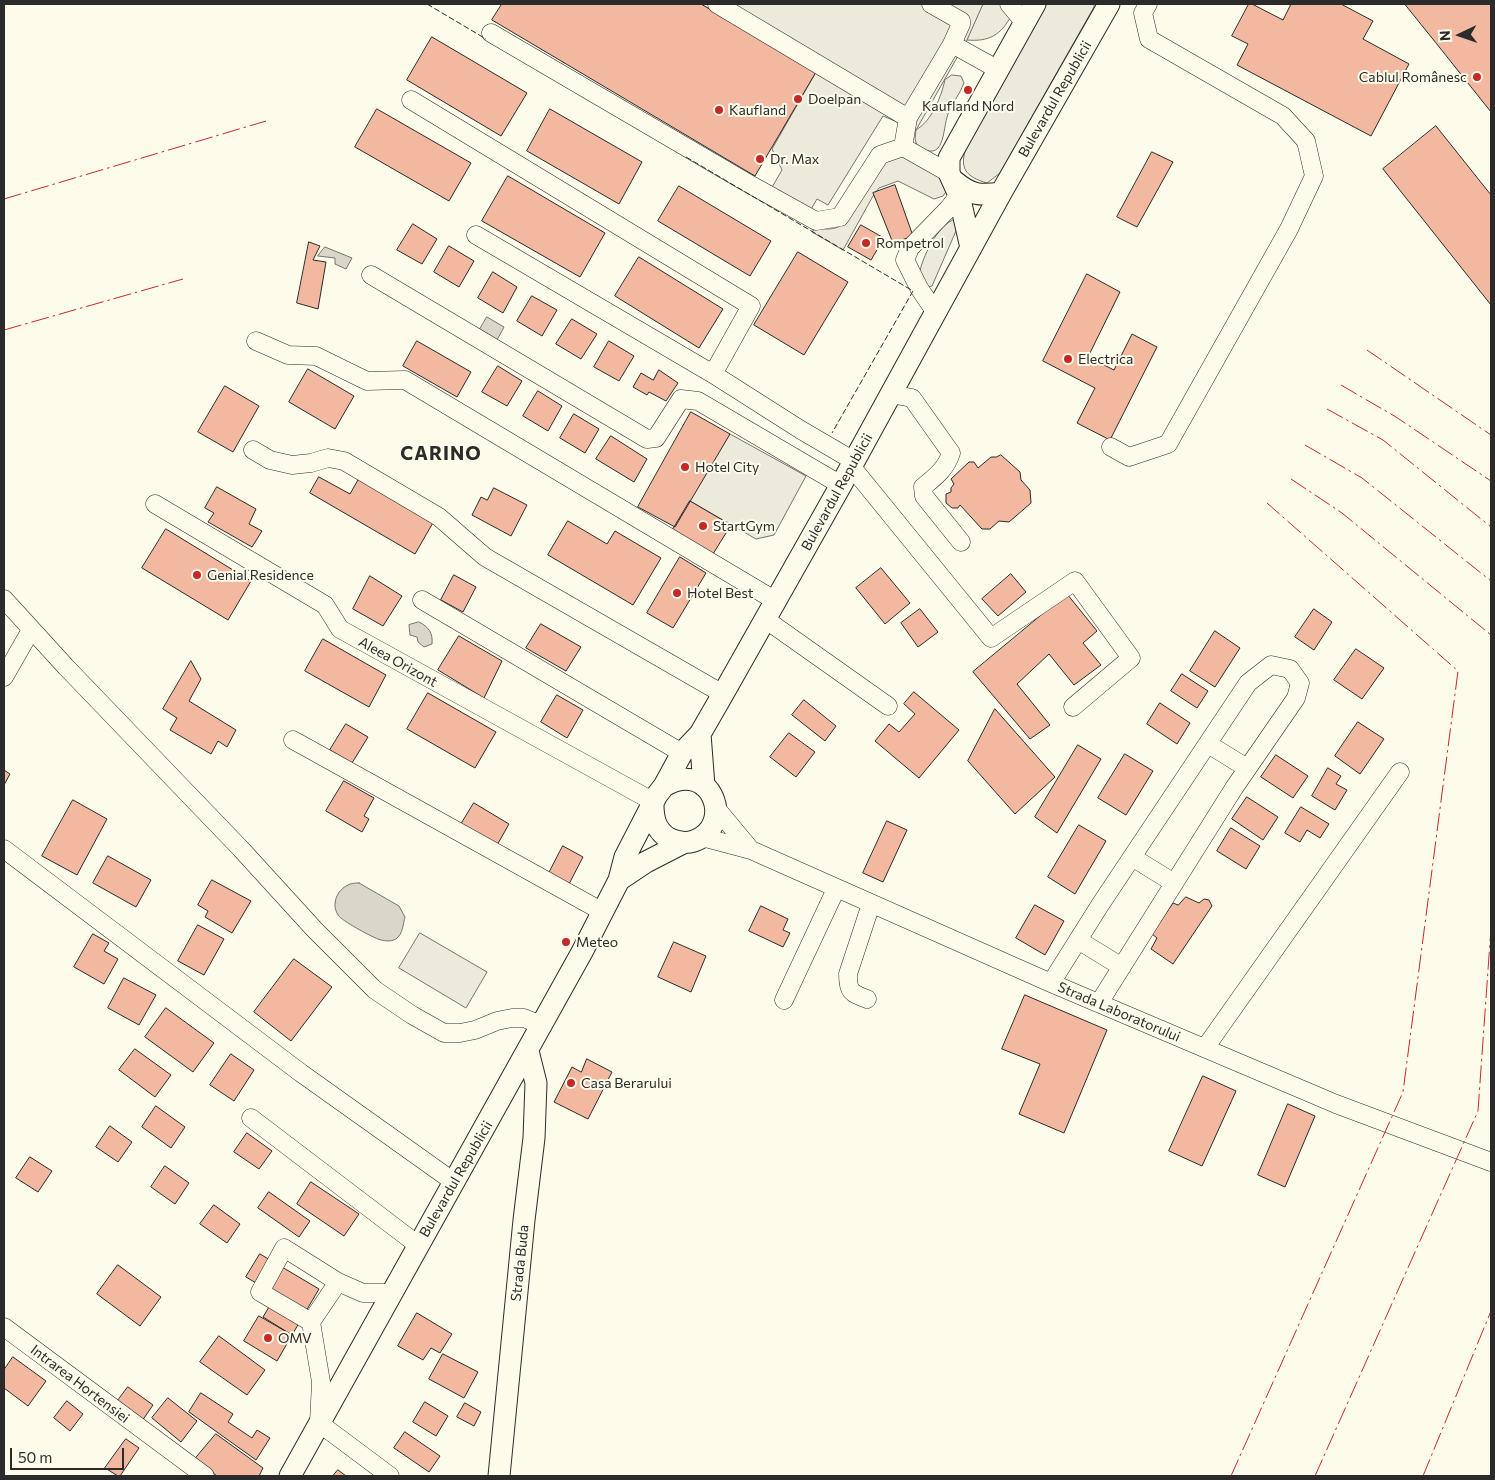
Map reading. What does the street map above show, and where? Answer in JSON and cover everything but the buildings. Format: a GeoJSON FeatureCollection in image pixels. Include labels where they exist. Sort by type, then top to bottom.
{"type":"FeatureCollection","features":[{"type":"Feature","properties":{"kind":"main road"},"geometry":{"type":"LineString","coordinates":[[970,248],[949,158],[1034,4]]}},
{"type":"Feature","properties":{"kind":"main road","name":"Bulevardul Republicii"},"geometry":{"type":"LineString","coordinates":[[290,1476],[528,1051],[620,880],[625,857],[682,753],[700,734],[723,694],[853,464],[970,248],[1109,4]]}},
{"type":"Feature","properties":{"kind":"main road"},"geometry":{"type":"LineString","coordinates":[[954,183],[976,195],[1001,193]]}},
{"type":"Feature","properties":{"kind":"main road"},"geometry":{"type":"LineString","coordinates":[[700,734],[704,786]]}},
{"type":"Feature","properties":{"kind":"main road"},"geometry":{"type":"LineString","coordinates":[[684,779],[695,781],[704,786],[710,792],[716,808],[713,824],[693,840],[668,838],[656,826],[653,816],[657,798],[673,781],[684,779]]}},
{"type":"Feature","properties":{"kind":"main road","name":"Bulevardul Republicii"},"geometry":{"type":"LineString","coordinates":[[620,880],[646,862],[693,840]]}},
{"type":"Feature","properties":{"kind":"main road","name":"Strada Buda"},"geometry":{"type":"LineString","coordinates":[[499,1476],[524,1220],[534,1138],[536,1083],[528,1051]]}},
{"type":"Feature","properties":{"kind":"street"},"geometry":{"type":"LineString","coordinates":[[717,4],[908,118]]}},
{"type":"Feature","properties":{"kind":"street"},"geometry":{"type":"LineString","coordinates":[[903,146],[908,118],[952,44],[961,21],[931,4]]}},
{"type":"Feature","properties":{"kind":"street"},"geometry":{"type":"LineString","coordinates":[[1009,4],[1024,22]]}},
{"type":"Feature","properties":{"kind":"street"},"geometry":{"type":"LineString","coordinates":[[1111,447],[1129,457],[1168,444],[1289,229],[1314,176],[1306,141],[1283,116],[1149,39],[1143,13],[1148,4]]}},
{"type":"Feature","properties":{"kind":"street"},"geometry":{"type":"LineString","coordinates":[[491,33],[816,221],[840,217],[880,155],[903,146]]}},
{"type":"Feature","properties":{"kind":"street"},"geometry":{"type":"LineString","coordinates":[[952,44],[997,69]]}},
{"type":"Feature","properties":{"kind":"street"},"geometry":{"type":"LineString","coordinates":[[411,100],[751,306],[713,374]]}},
{"type":"Feature","properties":{"kind":"street"},"geometry":{"type":"LineString","coordinates":[[903,146],[954,183],[948,209],[910,248],[905,260],[919,288],[936,313]]}},
{"type":"Feature","properties":{"kind":"street"},"geometry":{"type":"LineString","coordinates":[[476,235],[713,374],[853,464],[992,638],[1075,581],[1131,658],[1073,707]]}},
{"type":"Feature","properties":{"kind":"street"},"geometry":{"type":"LineString","coordinates":[[371,276],[647,439],[656,438],[681,399],[698,401],[841,485]]}},
{"type":"Feature","properties":{"kind":"street"},"geometry":{"type":"LineString","coordinates":[[256,341],[288,355],[316,356],[367,381],[405,380],[770,610],[888,706]]}},
{"type":"Feature","properties":{"kind":"street"},"geometry":{"type":"LineString","coordinates":[[891,394],[912,398],[951,453],[948,462],[939,474],[923,487],[924,496],[961,542]]}},
{"type":"Feature","properties":{"kind":"street"},"geometry":{"type":"LineString","coordinates":[[253,450],[270,460],[292,464],[311,463],[328,458],[344,461],[439,518],[486,557],[723,694]]}},
{"type":"Feature","properties":{"kind":"street","name":"Aleea Orizont"},"geometry":{"type":"LineString","coordinates":[[155,504],[325,605],[340,630],[657,798]]}},
{"type":"Feature","properties":{"kind":"street"},"geometry":{"type":"LineString","coordinates":[[4,599],[31,630],[241,849],[314,929],[375,990],[412,1015],[444,1032],[460,1034],[497,1021],[512,1018],[524,1018],[542,1025]]}},
{"type":"Feature","properties":{"kind":"street"},"geometry":{"type":"LineString","coordinates":[[422,600],[682,753]]}},
{"type":"Feature","properties":{"kind":"street"},"geometry":{"type":"LineString","coordinates":[[4,677],[31,630]]}},
{"type":"Feature","properties":{"kind":"street"},"geometry":{"type":"LineString","coordinates":[[1051,983],[1248,683],[1271,665],[1290,669],[1300,683],[1296,698],[1248,768],[1099,1003]]}},
{"type":"Feature","properties":{"kind":"street"},"geometry":{"type":"LineString","coordinates":[[293,740],[603,912]]}},
{"type":"Feature","properties":{"kind":"street"},"geometry":{"type":"LineString","coordinates":[[1208,744],[1248,768]]}},
{"type":"Feature","properties":{"kind":"street"},"geometry":{"type":"LineString","coordinates":[[1205,1048],[1400,772]]}},
{"type":"Feature","properties":{"kind":"street"},"geometry":{"type":"LineString","coordinates":[[716,808],[752,850]]}},
{"type":"Feature","properties":{"kind":"street","name":"Strada Laboratorului"},"geometry":{"type":"LineString","coordinates":[[693,840],[752,850],[1051,983],[1336,1104],[1491,1162]]}},
{"type":"Feature","properties":{"kind":"street"},"geometry":{"type":"LineString","coordinates":[[4,850],[301,1073],[454,1182]]}},
{"type":"Feature","properties":{"kind":"street"},"geometry":{"type":"LineString","coordinates":[[1132,857],[1174,883]]}},
{"type":"Feature","properties":{"kind":"street"},"geometry":{"type":"LineString","coordinates":[[784,1000],[836,888]]}},
{"type":"Feature","properties":{"kind":"street"},"geometry":{"type":"LineString","coordinates":[[867,999],[854,994],[848,986],[848,974],[871,904]]}},
{"type":"Feature","properties":{"kind":"street"},"geometry":{"type":"LineString","coordinates":[[1078,940],[1122,967]]}},
{"type":"Feature","properties":{"kind":"street"},"geometry":{"type":"LineString","coordinates":[[251,1118],[418,1245]]}},
{"type":"Feature","properties":{"kind":"street"},"geometry":{"type":"LineString","coordinates":[[311,1322],[260,1292],[284,1248],[338,1282],[362,1293],[391,1293]]}},
{"type":"Feature","properties":{"kind":"street"},"geometry":{"type":"LineString","coordinates":[[338,1282],[311,1322],[321,1382],[320,1423],[390,1476]]}},
{"type":"Feature","properties":{"kind":"street","name":"Intrarea Hortensiei"},"geometry":{"type":"LineString","coordinates":[[4,1326],[206,1476]]}},
{"type":"Feature","properties":{"kind":"shaded area"},"geometry":{"type":"Polygon","coordinates":[[[701,4],[983,4],[967,40],[916,130],[883,116],[828,205],[817,199],[810,211],[771,189],[782,170],[772,149],[816,72],[701,4]]]}},
{"type":"Feature","properties":{"kind":"shaded area"},"geometry":{"type":"Polygon","coordinates":[[[983,4],[1004,4],[1011,16],[1003,28],[994,36],[982,40],[967,40],[983,4]]]}},
{"type":"Feature","properties":{"kind":"shaded area"},"geometry":{"type":"Polygon","coordinates":[[[1047,4],[1094,4],[1094,7],[1000,173],[987,183],[980,181],[969,174],[964,166],[963,160],[967,146],[1047,4]]]}},
{"type":"Feature","properties":{"kind":"shaded area"},"geometry":{"type":"Polygon","coordinates":[[[952,75],[961,76],[964,83],[948,114],[941,143],[933,151],[926,150],[917,146],[915,139],[916,130],[931,115],[945,80],[952,75]]]}},
{"type":"Feature","properties":{"kind":"shaded area"},"geometry":{"type":"Polygon","coordinates":[[[907,151],[950,186],[943,196],[934,199],[898,181],[879,188],[843,250],[812,232],[815,228],[833,229],[843,223],[857,206],[887,156],[907,151]]]}},
{"type":"Feature","properties":{"kind":"shaded area"},"geometry":{"type":"Polygon","coordinates":[[[955,219],[959,224],[932,286],[928,287],[919,275],[923,260],[936,235],[948,222],[955,219]]]}},
{"type":"Feature","properties":{"kind":"shaded area"},"geometry":{"type":"Polygon","coordinates":[[[325,247],[352,258],[346,269],[335,264],[335,258],[318,256],[325,247]]]}},
{"type":"Feature","properties":{"kind":"shaded area"},"geometry":{"type":"Polygon","coordinates":[[[487,317],[504,327],[497,340],[480,329],[487,317]]]}},
{"type":"Feature","properties":{"kind":"shaded area"},"geometry":{"type":"Polygon","coordinates":[[[730,434],[806,476],[774,535],[756,539],[690,501],[730,434]]]}},
{"type":"Feature","properties":{"kind":"shaded area"},"geometry":{"type":"Polygon","coordinates":[[[419,622],[430,631],[432,644],[424,647],[418,642],[417,637],[410,635],[409,625],[419,622]]]}},
{"type":"Feature","properties":{"kind":"shaded area"},"geometry":{"type":"Polygon","coordinates":[[[359,883],[399,906],[405,917],[401,932],[396,939],[387,941],[378,939],[363,932],[338,915],[335,902],[338,894],[349,884],[359,883]]]}},
{"type":"Feature","properties":{"kind":"shaded area"},"geometry":{"type":"Polygon","coordinates":[[[420,933],[487,972],[466,1008],[399,968],[420,933]]]}},
{"type":"Feature","properties":{"kind":"fence"},"geometry":{"type":"LineString","coordinates":[[427,4],[486,39]]}},
{"type":"Feature","properties":{"kind":"fence"},"geometry":{"type":"LineString","coordinates":[[686,157],[913,291],[832,433]]}},
{"type":"Feature","properties":{"kind":"power"},"geometry":{"type":"LineString","coordinates":[[4,199],[266,121]]}},
{"type":"Feature","properties":{"kind":"power"},"geometry":{"type":"LineString","coordinates":[[4,330],[183,279]]}},
{"type":"Feature","properties":{"kind":"power"},"geometry":{"type":"LineString","coordinates":[[1367,350],[1491,435]]}},
{"type":"Feature","properties":{"kind":"power"},"geometry":{"type":"LineString","coordinates":[[1341,385],[1396,417],[1491,481]]}},
{"type":"Feature","properties":{"kind":"power"},"geometry":{"type":"LineString","coordinates":[[1327,409],[1383,440],[1491,527]]}},
{"type":"Feature","properties":{"kind":"power"},"geometry":{"type":"LineString","coordinates":[[1305,445],[1362,478],[1491,581]]}},
{"type":"Feature","properties":{"kind":"power"},"geometry":{"type":"LineString","coordinates":[[1291,479],[1342,513],[1491,635]]}},
{"type":"Feature","properties":{"kind":"power"},"geometry":{"type":"LineString","coordinates":[[1231,1476],[1403,1092],[1458,671],[1267,503]]}},
{"type":"Feature","properties":{"kind":"power"},"geometry":{"type":"LineString","coordinates":[[1315,1476],[1478,1111],[1491,928]]}},
{"type":"Feature","properties":{"kind":"power"},"geometry":{"type":"LineString","coordinates":[[1423,1476],[1491,1311]]}},
{"type":"Feature","properties":{"kind":"place","name":"Cablul Românesc"},"geometry":{"type":"Point","coordinates":[1477,77]}},
{"type":"Feature","properties":{"kind":"place","name":"Kaufland Nord"},"geometry":{"type":"Point","coordinates":[968,90]}},
{"type":"Feature","properties":{"kind":"place","name":"Doelpan"},"geometry":{"type":"Point","coordinates":[798,99]}},
{"type":"Feature","properties":{"kind":"place","name":"Kaufland"},"geometry":{"type":"Point","coordinates":[719,110]}},
{"type":"Feature","properties":{"kind":"place","name":"Dr. Max"},"geometry":{"type":"Point","coordinates":[760,159]}},
{"type":"Feature","properties":{"kind":"place","name":"Rompetrol"},"geometry":{"type":"Point","coordinates":[866,243]}},
{"type":"Feature","properties":{"kind":"place","name":"Electrica"},"geometry":{"type":"Point","coordinates":[1068,359]}},
{"type":"Feature","properties":{"kind":"place","name":"Hotel City"},"geometry":{"type":"Point","coordinates":[685,467]}},
{"type":"Feature","properties":{"kind":"place","name":"StartGym"},"geometry":{"type":"Point","coordinates":[703,526]}},
{"type":"Feature","properties":{"kind":"place","name":"Genial Residence"},"geometry":{"type":"Point","coordinates":[197,575]}},
{"type":"Feature","properties":{"kind":"place","name":"Hotel Best"},"geometry":{"type":"Point","coordinates":[677,593]}},
{"type":"Feature","properties":{"kind":"place","name":"Meteo"},"geometry":{"type":"Point","coordinates":[566,942]}},
{"type":"Feature","properties":{"kind":"place","name":"Casa Berarului"},"geometry":{"type":"Point","coordinates":[571,1083]}},
{"type":"Feature","properties":{"kind":"place","name":"OMV"},"geometry":{"type":"Point","coordinates":[268,1338]}},
{"type":"Feature","properties":{"kind":"district","name":"CARINO"},"geometry":{"type":"Point","coordinates":[441,454]}}]}
